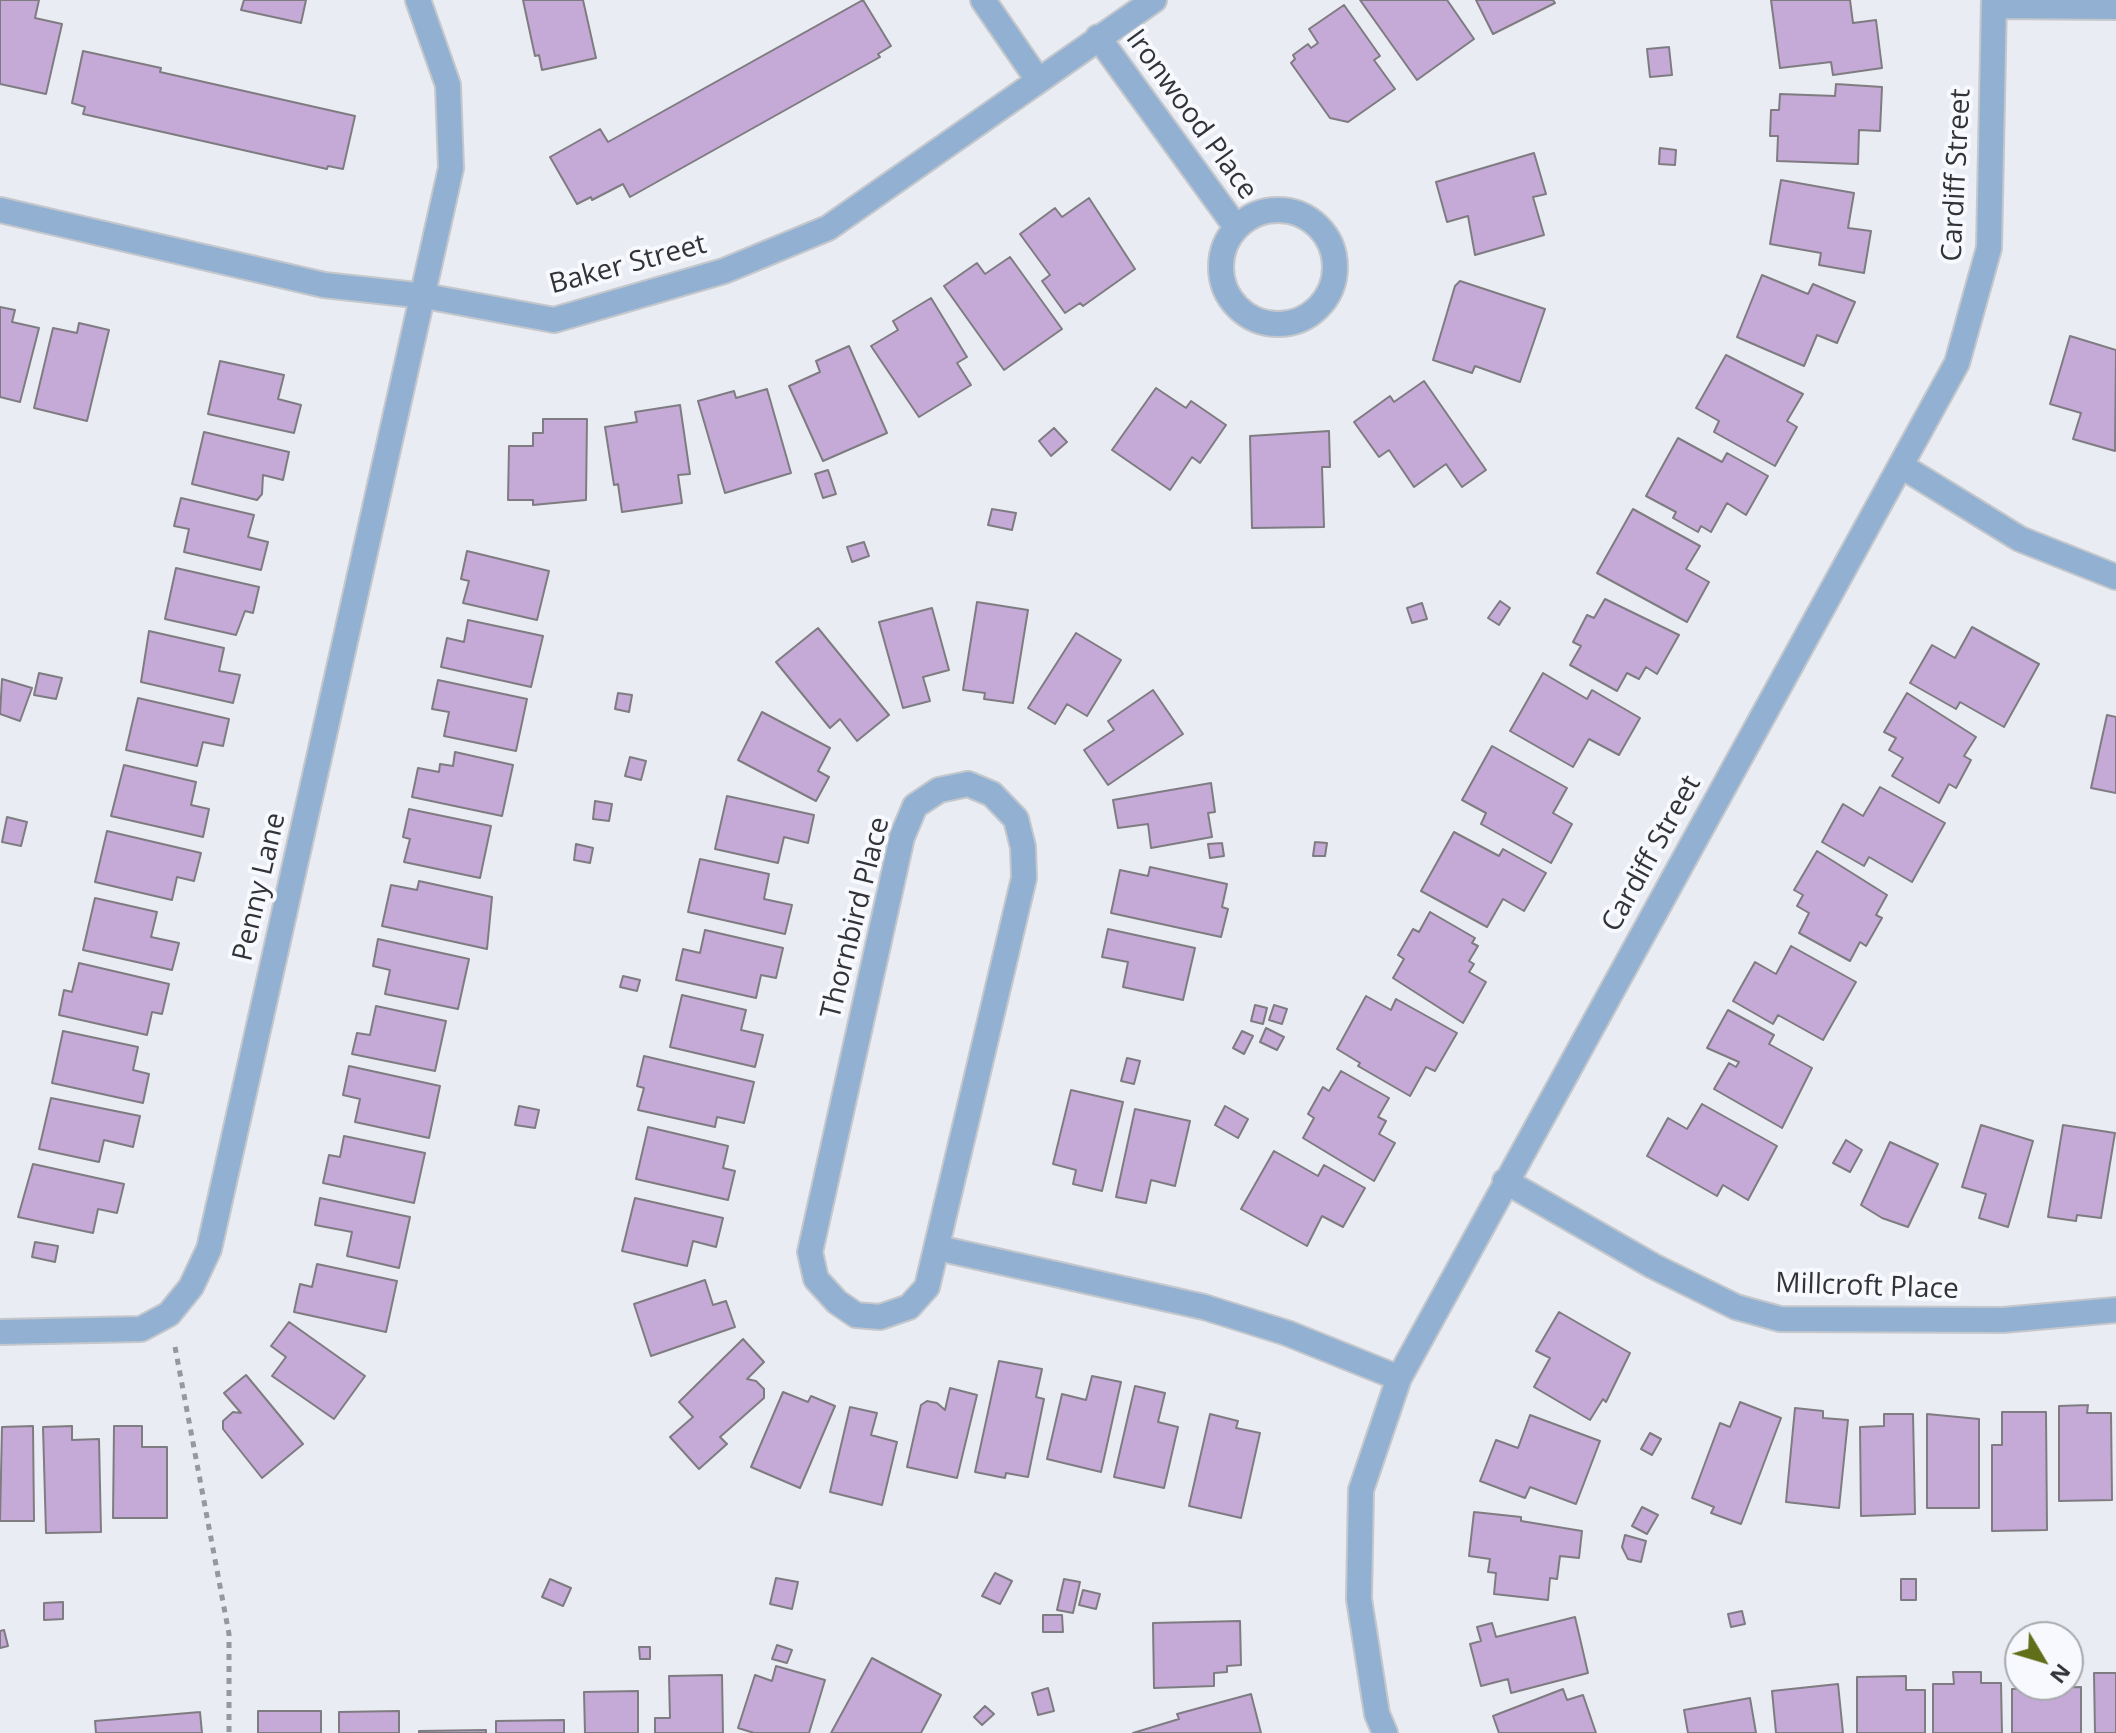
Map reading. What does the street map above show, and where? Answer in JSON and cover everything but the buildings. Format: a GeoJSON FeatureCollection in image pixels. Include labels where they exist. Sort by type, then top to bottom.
{"type":"FeatureCollection","features":[{"type":"Feature","properties":{"kind":"street","name":"Penny Lane"},"geometry":{"type":"LineString","coordinates":[[0,1332],[141,1329],[169,1314],[191,1287],[209,1249],[425,296],[451,168],[448,85],[418,0]]}},
{"type":"Feature","properties":{"kind":"street"},"geometry":{"type":"LineString","coordinates":[[983,0],[1038,80]]}},
{"type":"Feature","properties":{"kind":"street","name":"Baker Street"},"geometry":{"type":"LineString","coordinates":[[0,210],[324,285],[425,296],[554,320],[724,271],[828,228],[1154,0]]}},
{"type":"Feature","properties":{"kind":"street"},"geometry":{"type":"LineString","coordinates":[[1994,3],[2116,7]]}},
{"type":"Feature","properties":{"kind":"street","name":"Cardiff Street"},"geometry":{"type":"LineString","coordinates":[[1385,1733],[1377,1714],[1359,1599],[1361,1490],[1399,1378],[1505,1181],[1903,467],[1957,363],[1989,248],[1994,3]]}},
{"type":"Feature","properties":{"kind":"street","name":"Ironwood Place"},"geometry":{"type":"LineString","coordinates":[[1098,37],[1236,227]]}},
{"type":"Feature","properties":{"kind":"street","name":"Ironwood Place"},"geometry":{"type":"LineString","coordinates":[[1284,209],[1306,216],[1322,229],[1335,257],[1330,292],[1319,307],[1291,323],[1271,324],[1253,319],[1236,308],[1226,293],[1220,264],[1224,244],[1236,227],[1259,212],[1284,209]]}},
{"type":"Feature","properties":{"kind":"street"},"geometry":{"type":"LineString","coordinates":[[1903,467],[2020,539],[2116,577]]}},
{"type":"Feature","properties":{"kind":"street","name":"Thornbird Place"},"geometry":{"type":"LineString","coordinates":[[968,784],[992,794],[1016,819],[1023,847],[1024,878],[938,1248],[927,1287],[909,1307],[880,1317],[856,1315],[837,1302],[816,1279],[810,1252],[902,837],[915,806],[939,790],[968,784]]}},
{"type":"Feature","properties":{"kind":"street","name":"Millcroft Place"},"geometry":{"type":"LineString","coordinates":[[1505,1181],[1653,1266],[1736,1307],[1780,1319],[2003,1320],[2116,1310]]}},
{"type":"Feature","properties":{"kind":"street"},"geometry":{"type":"LineString","coordinates":[[938,1248],[1204,1307],[1287,1333],[1399,1378]]}},
{"type":"Feature","properties":{"kind":"path"},"geometry":{"type":"LineString","coordinates":[[169,1314],[229,1634],[229,1733]]}}]}
